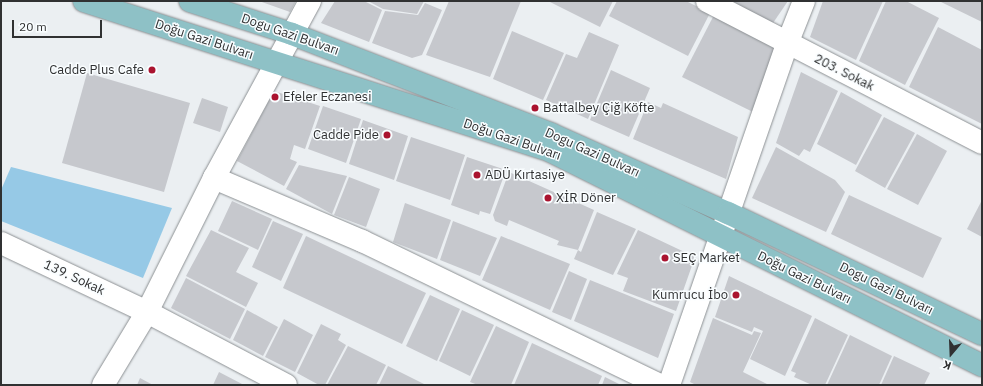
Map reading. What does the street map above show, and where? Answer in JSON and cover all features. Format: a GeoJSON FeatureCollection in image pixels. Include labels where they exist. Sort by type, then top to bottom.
{"type":"FeatureCollection","features":[{"type":"Feature","properties":{"kind":"main road","name":"Doğu Gazi Bulvarı"},"geometry":{"type":"LineString","coordinates":[[84,1],[550,151],[721,238],[982,365]]}},
{"type":"Feature","properties":{"kind":"main road","name":"Dogu Gazi Bulvarı"},"geometry":{"type":"LineString","coordinates":[[190,1],[292,34],[551,134],[728,214],[982,334]]}},
{"type":"Feature","properties":{"kind":"street"},"geometry":{"type":"LineString","coordinates":[[102,385],[147,312],[214,178],[275,63],[310,1]]}},
{"type":"Feature","properties":{"kind":"street","name":"203. Sokak"},"geometry":{"type":"LineString","coordinates":[[707,1],[787,44],[982,143]]}},
{"type":"Feature","properties":{"kind":"street"},"geometry":{"type":"LineString","coordinates":[[669,385],[787,44],[804,1]]}},
{"type":"Feature","properties":{"kind":"street"},"geometry":{"type":"LineString","coordinates":[[214,178],[362,241],[660,385]]}},
{"type":"Feature","properties":{"kind":"street","name":"139. Sokak"},"geometry":{"type":"LineString","coordinates":[[1,243],[147,312],[286,385]]}},
{"type":"Feature","properties":{"kind":"shaded area"},"geometry":{"type":"Polygon","coordinates":[[[11,167],[172,208],[143,278],[1,221],[1,190],[11,167]]]}},
{"type":"Feature","properties":{"kind":"building"},"geometry":{"type":"Polygon","coordinates":[[[259,1],[296,1],[290,12],[259,1]]]}},
{"type":"Feature","properties":{"kind":"building"},"geometry":{"type":"Polygon","coordinates":[[[335,1],[364,1],[382,10],[369,42],[321,23],[335,1]]]}},
{"type":"Feature","properties":{"kind":"building"},"geometry":{"type":"Polygon","coordinates":[[[368,1],[424,1],[417,14],[383,9],[368,1]]]}},
{"type":"Feature","properties":{"kind":"building"},"geometry":{"type":"Polygon","coordinates":[[[449,1],[521,1],[490,77],[426,55],[449,1]]]}},
{"type":"Feature","properties":{"kind":"building"},"geometry":{"type":"Polygon","coordinates":[[[548,1],[613,1],[600,27],[548,1]]]}},
{"type":"Feature","properties":{"kind":"building"},"geometry":{"type":"Polygon","coordinates":[[[617,1],[686,1],[710,13],[688,56],[609,16],[617,1]]]}},
{"type":"Feature","properties":{"kind":"building"},"geometry":{"type":"Polygon","coordinates":[[[731,1],[788,1],[773,23],[731,1]]]}},
{"type":"Feature","properties":{"kind":"building"},"geometry":{"type":"Polygon","coordinates":[[[823,1],[883,1],[856,60],[810,37],[823,1]]]}},
{"type":"Feature","properties":{"kind":"building"},"geometry":{"type":"Polygon","coordinates":[[[886,1],[906,1],[939,18],[905,85],[859,61],[886,1]]]}},
{"type":"Feature","properties":{"kind":"building"},"geometry":{"type":"Polygon","coordinates":[[[939,1],[982,1],[982,22],[939,1]]]}},
{"type":"Feature","properties":{"kind":"building"},"geometry":{"type":"Polygon","coordinates":[[[425,3],[442,10],[422,55],[412,58],[372,43],[385,11],[418,15],[425,3]]]}},
{"type":"Feature","properties":{"kind":"building"},"geometry":{"type":"Polygon","coordinates":[[[714,15],[778,48],[755,113],[682,77],[714,15]]]}},
{"type":"Feature","properties":{"kind":"building"},"geometry":{"type":"Polygon","coordinates":[[[938,27],[982,50],[982,124],[909,87],[938,27]]]}},
{"type":"Feature","properties":{"kind":"building"},"geometry":{"type":"Polygon","coordinates":[[[512,31],[564,53],[543,100],[493,79],[512,31]]]}},
{"type":"Feature","properties":{"kind":"building"},"geometry":{"type":"Polygon","coordinates":[[[589,32],[619,45],[588,119],[546,100],[566,54],[577,58],[589,32]]]}},
{"type":"Feature","properties":{"kind":"building"},"geometry":{"type":"Polygon","coordinates":[[[611,70],[650,88],[629,137],[590,120],[611,70]]]}},
{"type":"Feature","properties":{"kind":"building"},"geometry":{"type":"Polygon","coordinates":[[[801,72],[838,91],[810,152],[804,149],[799,156],[776,143],[801,72]]]}},
{"type":"Feature","properties":{"kind":"building"},"geometry":{"type":"Polygon","coordinates":[[[87,73],[190,103],[164,192],[62,163],[87,73]]]}},
{"type":"Feature","properties":{"kind":"building"},"geometry":{"type":"Polygon","coordinates":[[[274,91],[320,106],[305,149],[294,145],[290,159],[297,162],[284,186],[237,161],[274,91]]]}},
{"type":"Feature","properties":{"kind":"building"},"geometry":{"type":"Polygon","coordinates":[[[841,92],[882,115],[856,165],[817,144],[841,92]]]}},
{"type":"Feature","properties":{"kind":"building"},"geometry":{"type":"Polygon","coordinates":[[[202,98],[228,107],[220,132],[193,123],[202,98]]]}},
{"type":"Feature","properties":{"kind":"building"},"geometry":{"type":"Polygon","coordinates":[[[648,102],[661,108],[663,103],[738,137],[726,179],[633,139],[648,102]]]}},
{"type":"Feature","properties":{"kind":"building"},"geometry":{"type":"Polygon","coordinates":[[[323,106],[361,119],[346,163],[308,149],[323,106]]]}},
{"type":"Feature","properties":{"kind":"building"},"geometry":{"type":"Polygon","coordinates":[[[884,117],[915,133],[885,188],[855,171],[884,117]]]}},
{"type":"Feature","properties":{"kind":"building"},"geometry":{"type":"Polygon","coordinates":[[[363,120],[408,136],[394,180],[349,164],[363,120]]]}},
{"type":"Feature","properties":{"kind":"building"},"geometry":{"type":"Polygon","coordinates":[[[917,134],[947,151],[918,205],[887,189],[917,134]]]}},
{"type":"Feature","properties":{"kind":"building"},"geometry":{"type":"Polygon","coordinates":[[[411,137],[465,155],[450,200],[396,181],[411,137]]]}},
{"type":"Feature","properties":{"kind":"building"},"geometry":{"type":"Polygon","coordinates":[[[776,147],[835,180],[845,192],[826,232],[752,198],[776,147]]]}},
{"type":"Feature","properties":{"kind":"building"},"geometry":{"type":"Polygon","coordinates":[[[467,157],[506,170],[490,214],[480,211],[479,215],[451,205],[467,157]]]}},
{"type":"Feature","properties":{"kind":"building"},"geometry":{"type":"Polygon","coordinates":[[[299,165],[347,176],[332,214],[286,189],[299,165]]]}},
{"type":"Feature","properties":{"kind":"building"},"geometry":{"type":"Polygon","coordinates":[[[509,172],[594,210],[578,250],[557,245],[559,241],[509,220],[507,226],[495,221],[493,215],[509,172]]]}},
{"type":"Feature","properties":{"kind":"building"},"geometry":{"type":"Polygon","coordinates":[[[349,177],[380,189],[366,227],[334,215],[349,177]]]}},
{"type":"Feature","properties":{"kind":"building"},"geometry":{"type":"Polygon","coordinates":[[[849,195],[942,238],[923,278],[831,234],[849,195]]]}},
{"type":"Feature","properties":{"kind":"building"},"geometry":{"type":"Polygon","coordinates":[[[982,200],[982,237],[967,229],[982,200]]]}},
{"type":"Feature","properties":{"kind":"building"},"geometry":{"type":"Polygon","coordinates":[[[232,201],[272,219],[258,250],[218,231],[232,201]]]}},
{"type":"Feature","properties":{"kind":"building"},"geometry":{"type":"Polygon","coordinates":[[[405,203],[451,220],[437,259],[393,242],[405,203]]]}},
{"type":"Feature","properties":{"kind":"building"},"geometry":{"type":"Polygon","coordinates":[[[597,212],[636,229],[613,275],[574,259],[578,250],[581,252],[597,212]]]}},
{"type":"Feature","properties":{"kind":"building"},"geometry":{"type":"Polygon","coordinates":[[[273,221],[303,234],[281,281],[252,267],[273,221]]]}},
{"type":"Feature","properties":{"kind":"building"},"geometry":{"type":"Polygon","coordinates":[[[453,221],[497,238],[480,276],[440,260],[453,221]]]}},
{"type":"Feature","properties":{"kind":"building"},"geometry":{"type":"Polygon","coordinates":[[[211,230],[249,248],[236,272],[258,283],[246,307],[186,276],[211,230]]]}},
{"type":"Feature","properties":{"kind":"building"},"geometry":{"type":"Polygon","coordinates":[[[638,230],[695,257],[676,311],[623,291],[628,278],[617,274],[638,230]]]}},
{"type":"Feature","properties":{"kind":"building"},"geometry":{"type":"Polygon","coordinates":[[[306,236],[426,293],[402,344],[283,288],[306,236]]]}},
{"type":"Feature","properties":{"kind":"building"},"geometry":{"type":"Polygon","coordinates":[[[501,236],[570,264],[550,310],[482,280],[501,236]]]}},
{"type":"Feature","properties":{"kind":"building"},"geometry":{"type":"Polygon","coordinates":[[[569,271],[587,279],[571,320],[552,312],[569,271]]]}},
{"type":"Feature","properties":{"kind":"building"},"geometry":{"type":"Polygon","coordinates":[[[729,276],[812,316],[785,376],[750,359],[763,331],[754,327],[752,332],[715,317],[729,276]]]}},
{"type":"Feature","properties":{"kind":"building"},"geometry":{"type":"Polygon","coordinates":[[[186,278],[245,309],[230,339],[171,308],[186,278]]]}},
{"type":"Feature","properties":{"kind":"building"},"geometry":{"type":"Polygon","coordinates":[[[590,280],[674,314],[658,358],[574,321],[590,280]]]}},
{"type":"Feature","properties":{"kind":"building"},"geometry":{"type":"Polygon","coordinates":[[[430,295],[460,309],[437,361],[406,346],[430,295]]]}},
{"type":"Feature","properties":{"kind":"building"},"geometry":{"type":"Polygon","coordinates":[[[247,310],[278,327],[263,356],[233,340],[247,310]]]}},
{"type":"Feature","properties":{"kind":"building"},"geometry":{"type":"Polygon","coordinates":[[[462,310],[494,325],[470,376],[439,361],[462,310]]]}},
{"type":"Feature","properties":{"kind":"building"},"geometry":{"type":"Polygon","coordinates":[[[713,318],[752,335],[754,331],[761,333],[743,372],[769,385],[696,385],[690,382],[713,318]]]}},
{"type":"Feature","properties":{"kind":"building"},"geometry":{"type":"Polygon","coordinates":[[[815,318],[848,335],[825,385],[812,385],[794,377],[796,373],[791,371],[815,318]]]}},
{"type":"Feature","properties":{"kind":"building"},"geometry":{"type":"Polygon","coordinates":[[[284,319],[313,335],[295,372],[265,357],[284,319]]]}},
{"type":"Feature","properties":{"kind":"building"},"geometry":{"type":"Polygon","coordinates":[[[321,324],[341,334],[338,340],[346,345],[325,385],[319,385],[297,373],[321,324]]]}},
{"type":"Feature","properties":{"kind":"building"},"geometry":{"type":"Polygon","coordinates":[[[496,326],[529,342],[511,385],[478,385],[470,382],[496,326]]]}},
{"type":"Feature","properties":{"kind":"building"},"geometry":{"type":"Polygon","coordinates":[[[850,335],[892,356],[879,385],[827,385],[850,335]]]}},
{"type":"Feature","properties":{"kind":"building"},"geometry":{"type":"Polygon","coordinates":[[[532,343],[602,376],[598,385],[514,385],[532,343]]]}},
{"type":"Feature","properties":{"kind":"building"},"geometry":{"type":"Polygon","coordinates":[[[348,346],[386,365],[376,385],[327,385],[348,346]]]}},
{"type":"Feature","properties":{"kind":"building"},"geometry":{"type":"Polygon","coordinates":[[[894,356],[930,373],[924,385],[881,385],[894,356]]]}},
{"type":"Feature","properties":{"kind":"building"},"geometry":{"type":"Polygon","coordinates":[[[388,366],[426,385],[379,385],[388,366]]]}},
{"type":"Feature","properties":{"kind":"building"},"geometry":{"type":"Polygon","coordinates":[[[219,372],[244,385],[213,385],[219,372]]]}},
{"type":"Feature","properties":{"kind":"building"},"geometry":{"type":"Polygon","coordinates":[[[605,377],[621,385],[602,385],[605,377]]]}},
{"type":"Feature","properties":{"kind":"building"},"geometry":{"type":"Polygon","coordinates":[[[140,378],[153,385],[137,385],[140,378]]]}},
{"type":"Feature","properties":{"kind":"place","name":"Cadde Plus Cafe"},"geometry":{"type":"Point","coordinates":[152,70]}},
{"type":"Feature","properties":{"kind":"place","name":"Efeler Eczanesi"},"geometry":{"type":"Point","coordinates":[275,97]}},
{"type":"Feature","properties":{"kind":"place","name":"Battalbey Çiğ Köfte"},"geometry":{"type":"Point","coordinates":[535,108]}},
{"type":"Feature","properties":{"kind":"place","name":"Cadde Pide"},"geometry":{"type":"Point","coordinates":[387,135]}},
{"type":"Feature","properties":{"kind":"place","name":"ADÜ Kırtasiye"},"geometry":{"type":"Point","coordinates":[477,175]}},
{"type":"Feature","properties":{"kind":"place","name":"XİR Döner"},"geometry":{"type":"Point","coordinates":[548,198]}},
{"type":"Feature","properties":{"kind":"place","name":"SEÇ Market"},"geometry":{"type":"Point","coordinates":[665,258]}},
{"type":"Feature","properties":{"kind":"place","name":"Kumrucu İbo"},"geometry":{"type":"Point","coordinates":[736,295]}}]}
